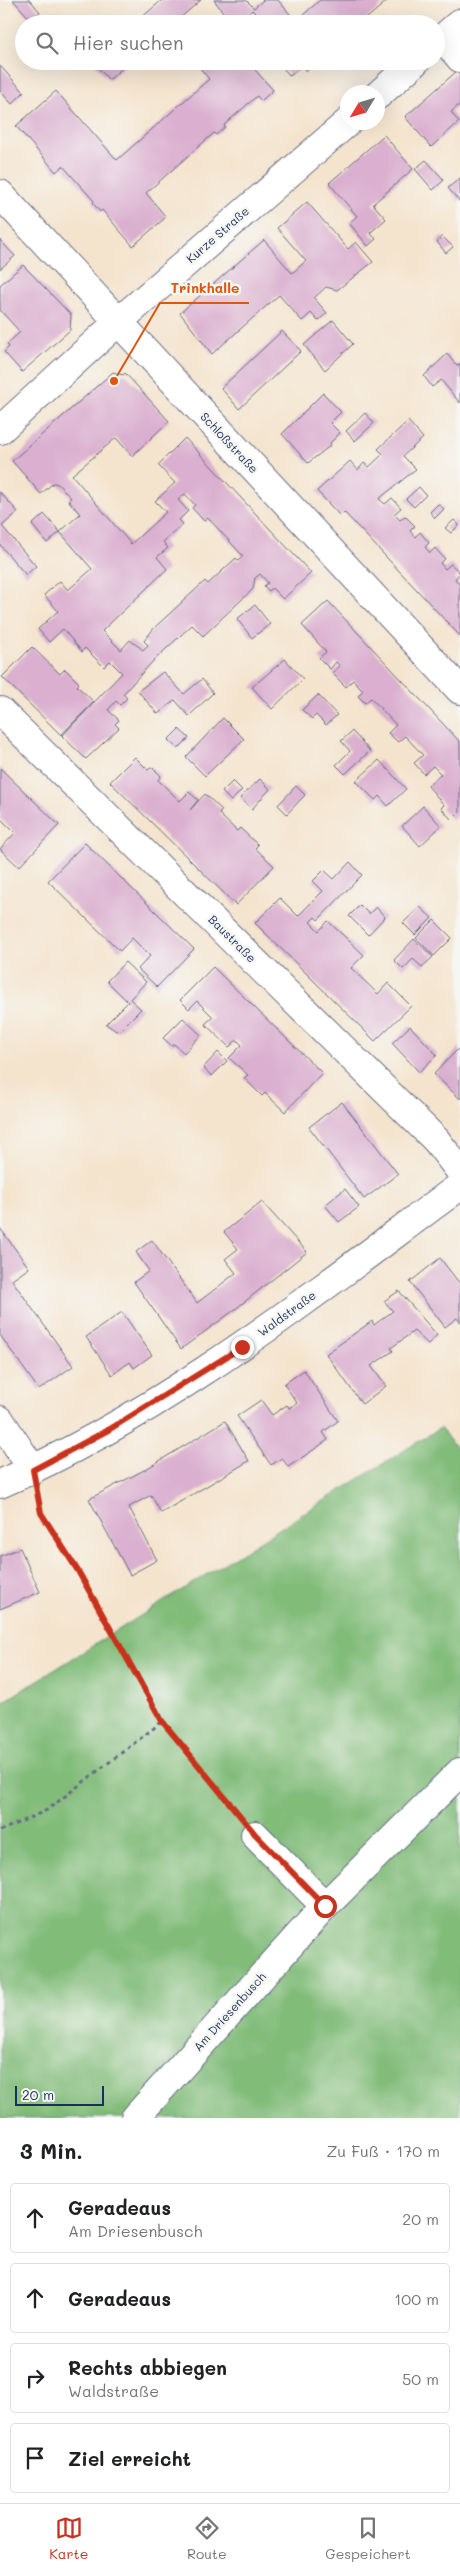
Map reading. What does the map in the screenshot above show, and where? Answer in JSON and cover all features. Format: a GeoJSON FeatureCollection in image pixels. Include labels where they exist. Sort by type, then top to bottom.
{"type":"FeatureCollection","features":[{"type":"Feature","properties":{"kind":"street"},"geometry":{"type":"LineString","coordinates":[[385,89],[406,70]]}},
{"type":"Feature","properties":{"kind":"street","name":"Kurze Straße"},"geometry":{"type":"LineString","coordinates":[[0,430],[118,322],[340,129]]}},
{"type":"Feature","properties":{"kind":"street","name":"Schloßstraße"},"geometry":{"type":"LineString","coordinates":[[0,194],[460,690]]}},
{"type":"Feature","properties":{"kind":"street","name":"Baustraße"},"geometry":{"type":"LineString","coordinates":[[0,711],[436,1140],[460,1171]]}},
{"type":"Feature","properties":{"kind":"street","name":"Waldstraße"},"geometry":{"type":"LineString","coordinates":[[0,1484],[33,1470],[110,1429],[242,1347],[460,1186]]}},
{"type":"Feature","properties":{"kind":"street"},"geometry":{"type":"LineString","coordinates":[[0,1420],[33,1470]]}},
{"type":"Feature","properties":{"kind":"street","name":"Am Driesenbusch"},"geometry":{"type":"LineString","coordinates":[[135,2118],[325,1906],[460,1772]]}},
{"type":"Feature","properties":{"kind":"street"},"geometry":{"type":"LineString","coordinates":[[255,1834],[325,1906]]}},
{"type":"Feature","properties":{"kind":"path"},"geometry":{"type":"LineString","coordinates":[[33,1470],[41,1513],[78,1571],[162,1721],[255,1834]]}},
{"type":"Feature","properties":{"kind":"path"},"geometry":{"type":"LineString","coordinates":[[0,1831],[47,1810],[162,1721]]}},
{"type":"Feature","properties":{"kind":"green space"},"geometry":{"type":"Polygon","coordinates":[[[440,1428],[460,1453],[460,2118],[0,2118],[0,1704],[440,1428]]]}},
{"type":"Feature","properties":{"kind":"building"},"geometry":{"type":"Polygon","coordinates":[[[13,0],[30,0],[40,12],[37,15],[26,15],[13,0]]]}},
{"type":"Feature","properties":{"kind":"building"},"geometry":{"type":"Polygon","coordinates":[[[162,0],[201,0],[184,15],[144,15],[162,0]]]}},
{"type":"Feature","properties":{"kind":"building"},"geometry":{"type":"Polygon","coordinates":[[[214,0],[246,0],[254,8],[263,0],[278,0],[291,15],[257,15],[252,10],[246,15],[225,15],[214,0]]]}},
{"type":"Feature","properties":{"kind":"building"},"geometry":{"type":"Polygon","coordinates":[[[320,0],[388,0],[370,15],[303,15],[320,0]]]}},
{"type":"Feature","properties":{"kind":"building"},"geometry":{"type":"Polygon","coordinates":[[[0,66],[24,92],[12,104],[0,91],[0,66]]]}},
{"type":"Feature","properties":{"kind":"building"},"geometry":{"type":"Polygon","coordinates":[[[100,70],[120,70],[109,80],[100,70]]]}},
{"type":"Feature","properties":{"kind":"building"},"geometry":{"type":"Polygon","coordinates":[[[202,70],[255,70],[273,90],[261,101],[257,96],[224,125],[225,127],[216,135],[214,133],[146,193],[166,217],[133,246],[102,210],[100,212],[93,203],[94,201],[63,166],[56,172],[16,126],[56,91],[117,160],[209,79],[202,70]]]}},
{"type":"Feature","properties":{"kind":"building"},"geometry":{"type":"Polygon","coordinates":[[[285,70],[297,70],[290,76],[285,70]]]}},
{"type":"Feature","properties":{"kind":"building"},"geometry":{"type":"Polygon","coordinates":[[[457,71],[460,75],[460,104],[451,112],[459,122],[431,147],[405,117],[457,71]]]}},
{"type":"Feature","properties":{"kind":"building"},"geometry":{"type":"Polygon","coordinates":[[[384,135],[413,169],[373,204],[386,219],[370,233],[376,239],[368,246],[349,223],[357,216],[329,183],[384,135]]]}},
{"type":"Feature","properties":{"kind":"building"},"geometry":{"type":"Polygon","coordinates":[[[426,160],[444,180],[433,190],[415,169],[426,160]]]}},
{"type":"Feature","properties":{"kind":"building"},"geometry":{"type":"Polygon","coordinates":[[[460,178],[460,202],[448,188],[460,178]]]}},
{"type":"Feature","properties":{"kind":"building"},"geometry":{"type":"Polygon","coordinates":[[[307,202],[348,249],[356,242],[373,262],[337,290],[326,287],[314,298],[327,313],[318,321],[311,313],[302,321],[279,295],[212,354],[180,313],[264,240],[292,273],[306,261],[277,228],[307,202]]]}},
{"type":"Feature","properties":{"kind":"building"},"geometry":{"type":"Polygon","coordinates":[[[442,236],[453,247],[446,253],[437,242],[442,236]]]}},
{"type":"Feature","properties":{"kind":"building"},"geometry":{"type":"Polygon","coordinates":[[[0,240],[15,256],[0,269],[0,240]]]}},
{"type":"Feature","properties":{"kind":"building"},"geometry":{"type":"Polygon","coordinates":[[[23,265],[71,315],[70,330],[22,372],[4,352],[9,347],[7,344],[20,332],[0,310],[0,285],[23,265]]]}},
{"type":"Feature","properties":{"kind":"building"},"geometry":{"type":"Polygon","coordinates":[[[333,320],[353,344],[325,370],[304,345],[333,320]]]}},
{"type":"Feature","properties":{"kind":"building"},"geometry":{"type":"Polygon","coordinates":[[[282,331],[301,351],[239,409],[221,388],[282,331]]]}},
{"type":"Feature","properties":{"kind":"building"},"geometry":{"type":"Polygon","coordinates":[[[447,354],[457,366],[460,364],[460,403],[441,380],[432,387],[424,376],[447,354]]]}},
{"type":"Feature","properties":{"kind":"building"},"geometry":{"type":"Polygon","coordinates":[[[113,372],[123,375],[125,373],[169,421],[132,456],[116,438],[72,475],[131,544],[166,512],[155,501],[175,483],[158,465],[185,438],[311,573],[283,599],[272,588],[269,591],[264,586],[268,583],[260,574],[255,578],[253,589],[203,636],[192,625],[153,661],[123,694],[127,698],[120,705],[116,701],[108,710],[119,720],[115,724],[119,728],[86,759],[62,736],[122,673],[110,661],[104,667],[85,648],[82,652],[63,629],[49,642],[38,629],[58,611],[44,595],[60,581],[68,590],[92,569],[60,532],[80,514],[68,500],[71,498],[58,484],[53,483],[41,494],[12,461],[113,372]],[[185,494],[178,500],[188,511],[179,520],[183,524],[163,542],[168,548],[157,557],[167,569],[102,631],[121,650],[130,640],[143,650],[148,645],[144,641],[154,628],[205,581],[208,584],[236,558],[238,561],[243,556],[208,518],[204,521],[192,508],[195,505],[185,494]]]}},
{"type":"Feature","properties":{"kind":"building"},"geometry":{"type":"Polygon","coordinates":[[[323,393],[341,412],[330,423],[340,433],[330,443],[331,445],[308,463],[282,434],[323,393]]]}},
{"type":"Feature","properties":{"kind":"building"},"geometry":{"type":"Polygon","coordinates":[[[365,413],[374,423],[355,441],[346,431],[365,413]]]}},
{"type":"Feature","properties":{"kind":"building"},"geometry":{"type":"Polygon","coordinates":[[[408,421],[423,438],[403,456],[416,469],[379,499],[385,504],[392,498],[401,508],[394,514],[400,520],[405,516],[415,526],[410,531],[415,537],[420,532],[429,543],[425,547],[430,553],[435,548],[445,559],[440,563],[445,569],[451,564],[460,573],[455,579],[460,585],[460,636],[344,512],[340,516],[317,491],[350,461],[358,470],[364,463],[369,467],[383,454],[378,449],[408,421]]]}},
{"type":"Feature","properties":{"kind":"building"},"geometry":{"type":"Polygon","coordinates":[[[419,487],[426,495],[414,507],[406,499],[419,487]]]}},
{"type":"Feature","properties":{"kind":"building"},"geometry":{"type":"Polygon","coordinates":[[[0,492],[18,512],[2,526],[36,566],[26,575],[0,545],[0,492]]]}},
{"type":"Feature","properties":{"kind":"building"},"geometry":{"type":"Polygon","coordinates":[[[438,504],[444,509],[435,518],[430,512],[438,504]]]}},
{"type":"Feature","properties":{"kind":"building"},"geometry":{"type":"Polygon","coordinates":[[[44,514],[60,532],[47,543],[32,525],[44,514]]]}},
{"type":"Feature","properties":{"kind":"building"},"geometry":{"type":"Polygon","coordinates":[[[454,520],[459,525],[451,533],[445,528],[454,520]]]}},
{"type":"Feature","properties":{"kind":"building"},"geometry":{"type":"Polygon","coordinates":[[[328,601],[460,742],[460,812],[452,820],[441,808],[444,805],[428,786],[441,774],[433,766],[424,774],[414,763],[423,755],[405,736],[398,742],[388,733],[396,725],[371,698],[365,703],[358,696],[363,690],[353,680],[346,687],[332,673],[340,666],[336,662],[330,669],[319,658],[326,652],[302,625],[328,601]]]}},
{"type":"Feature","properties":{"kind":"building"},"geometry":{"type":"Polygon","coordinates":[[[255,605],[270,624],[252,638],[237,619],[255,605]]]}},
{"type":"Feature","properties":{"kind":"building"},"geometry":{"type":"Polygon","coordinates":[[[32,647],[60,674],[65,669],[79,683],[77,686],[94,702],[61,735],[2,677],[32,647]]]}},
{"type":"Feature","properties":{"kind":"building"},"geometry":{"type":"Polygon","coordinates":[[[285,659],[303,679],[272,709],[252,687],[285,659]]]}},
{"type":"Feature","properties":{"kind":"building"},"geometry":{"type":"Polygon","coordinates":[[[163,672],[184,694],[202,679],[213,693],[189,716],[175,700],[158,714],[138,691],[163,672]]]}},
{"type":"Feature","properties":{"kind":"building"},"geometry":{"type":"Polygon","coordinates":[[[318,695],[337,715],[326,725],[316,715],[312,719],[302,710],[318,695]]]}},
{"type":"Feature","properties":{"kind":"building"},"geometry":{"type":"Polygon","coordinates":[[[223,718],[244,739],[205,776],[186,757],[223,718]]]}},
{"type":"Feature","properties":{"kind":"building"},"geometry":{"type":"Polygon","coordinates":[[[179,729],[189,738],[178,749],[168,740],[179,729]]]}},
{"type":"Feature","properties":{"kind":"building"},"geometry":{"type":"Polygon","coordinates":[[[352,731],[370,751],[345,774],[336,765],[350,751],[341,741],[352,731]]]}},
{"type":"Feature","properties":{"kind":"building"},"geometry":{"type":"Polygon","coordinates":[[[135,757],[148,770],[152,767],[161,776],[158,780],[180,801],[189,792],[198,800],[190,810],[205,794],[222,810],[219,814],[237,831],[240,828],[258,845],[255,848],[274,866],[236,905],[110,782],[135,757]]]}},
{"type":"Feature","properties":{"kind":"building"},"geometry":{"type":"Polygon","coordinates":[[[379,760],[406,789],[388,806],[379,796],[375,800],[356,781],[379,760]]]}},
{"type":"Feature","properties":{"kind":"building"},"geometry":{"type":"Polygon","coordinates":[[[0,768],[59,825],[19,867],[0,849],[15,833],[0,818],[0,768]]]}},
{"type":"Feature","properties":{"kind":"building"},"geometry":{"type":"Polygon","coordinates":[[[260,779],[270,789],[252,809],[240,798],[260,779]]]}},
{"type":"Feature","properties":{"kind":"building"},"geometry":{"type":"Polygon","coordinates":[[[233,781],[242,790],[231,801],[222,792],[233,781]]]}},
{"type":"Feature","properties":{"kind":"building"},"geometry":{"type":"Polygon","coordinates":[[[296,786],[305,795],[287,814],[278,805],[296,786]]]}},
{"type":"Feature","properties":{"kind":"building"},"geometry":{"type":"Polygon","coordinates":[[[423,806],[441,826],[420,846],[402,826],[423,806]]]}},
{"type":"Feature","properties":{"kind":"building"},"geometry":{"type":"Polygon","coordinates":[[[85,843],[194,949],[157,987],[138,969],[150,956],[132,938],[120,951],[48,881],[85,843]]]}},
{"type":"Feature","properties":{"kind":"building"},"geometry":{"type":"Polygon","coordinates":[[[350,862],[362,875],[318,920],[315,917],[310,922],[319,931],[328,921],[364,955],[351,968],[378,994],[388,983],[411,1006],[375,1041],[255,923],[280,898],[298,916],[323,891],[313,881],[324,870],[334,879],[350,862]]]}},
{"type":"Feature","properties":{"kind":"building"},"geometry":{"type":"Polygon","coordinates":[[[360,905],[369,914],[376,907],[385,917],[368,935],[349,916],[360,905]]]}},
{"type":"Feature","properties":{"kind":"building"},"geometry":{"type":"Polygon","coordinates":[[[420,907],[432,918],[415,935],[403,923],[420,907]]]}},
{"type":"Feature","properties":{"kind":"building"},"geometry":{"type":"Polygon","coordinates":[[[434,920],[452,938],[434,956],[416,938],[434,920]]]}},
{"type":"Feature","properties":{"kind":"building"},"geometry":{"type":"Polygon","coordinates":[[[414,939],[433,957],[422,967],[413,959],[403,969],[394,960],[414,939]]]}},
{"type":"Feature","properties":{"kind":"building"},"geometry":{"type":"Polygon","coordinates":[[[125,962],[146,982],[130,999],[141,1009],[120,1030],[116,1031],[106,1024],[128,1002],[107,981],[125,962]]]}},
{"type":"Feature","properties":{"kind":"building"},"geometry":{"type":"Polygon","coordinates":[[[213,967],[322,1073],[285,1112],[265,1093],[262,1096],[244,1078],[248,1075],[229,1058],[242,1045],[237,1040],[229,1047],[205,1024],[213,1017],[197,1001],[189,1009],[180,1000],[213,967]]]}},
{"type":"Feature","properties":{"kind":"building"},"geometry":{"type":"Polygon","coordinates":[[[183,1018],[201,1035],[184,1053],[174,1044],[172,1046],[163,1038],[183,1018]]]}},
{"type":"Feature","properties":{"kind":"building"},"geometry":{"type":"Polygon","coordinates":[[[410,1026],[437,1055],[419,1072],[392,1043],[410,1026]]]}},
{"type":"Feature","properties":{"kind":"building"},"geometry":{"type":"Polygon","coordinates":[[[460,1047],[460,1099],[434,1074],[460,1047]]]}},
{"type":"Feature","properties":{"kind":"building"},"geometry":{"type":"Polygon","coordinates":[[[218,1052],[227,1061],[212,1076],[203,1068],[218,1052]]]}},
{"type":"Feature","properties":{"kind":"building"},"geometry":{"type":"Polygon","coordinates":[[[342,1102],[398,1174],[364,1199],[309,1127],[342,1102]]]}},
{"type":"Feature","properties":{"kind":"building"},"geometry":{"type":"Polygon","coordinates":[[[345,1189],[359,1207],[339,1222],[325,1205],[345,1189]]]}},
{"type":"Feature","properties":{"kind":"building"},"geometry":{"type":"Polygon","coordinates":[[[262,1202],[307,1252],[233,1311],[181,1349],[134,1282],[149,1271],[136,1252],[152,1240],[197,1303],[236,1273],[225,1259],[238,1249],[224,1232],[262,1202]]]}},
{"type":"Feature","properties":{"kind":"building"},"geometry":{"type":"Polygon","coordinates":[[[0,1228],[29,1268],[12,1280],[73,1366],[39,1390],[0,1335],[0,1228]]]}},
{"type":"Feature","properties":{"kind":"building"},"geometry":{"type":"Polygon","coordinates":[[[440,1258],[460,1284],[460,1322],[457,1318],[445,1327],[410,1282],[440,1258]]]}},
{"type":"Feature","properties":{"kind":"building"},"geometry":{"type":"Polygon","coordinates":[[[399,1291],[437,1335],[428,1344],[414,1331],[391,1348],[393,1351],[371,1366],[386,1386],[362,1404],[326,1354],[372,1321],[374,1325],[393,1311],[384,1301],[399,1291]]]}},
{"type":"Feature","properties":{"kind":"building"},"geometry":{"type":"Polygon","coordinates":[[[122,1312],[152,1355],[134,1368],[130,1362],[112,1375],[86,1337],[122,1312]]]}},
{"type":"Feature","properties":{"kind":"building"},"geometry":{"type":"Polygon","coordinates":[[[304,1370],[338,1421],[323,1432],[328,1440],[288,1467],[282,1458],[271,1465],[237,1416],[261,1400],[272,1415],[287,1405],[289,1408],[297,1403],[284,1384],[304,1370]]]}},
{"type":"Feature","properties":{"kind":"building"},"geometry":{"type":"Polygon","coordinates":[[[225,1421],[249,1461],[161,1513],[151,1495],[129,1507],[157,1560],[130,1575],[89,1499],[146,1469],[225,1421]]]}},
{"type":"Feature","properties":{"kind":"building"},"geometry":{"type":"Polygon","coordinates":[[[20,1548],[40,1592],[0,1609],[0,1556],[20,1548]]]}},
{"type":"Feature","properties":{"kind":"place","name":"Trinkhalle"},"geometry":{"type":"Point","coordinates":[114,381]}},
{"type":"Feature","properties":{"kind":"route"},"geometry":{"type":"LineString","coordinates":[[242,1347],[110,1429],[33,1470],[41,1513],[78,1571],[162,1721],[255,1834],[325,1906]]}}]}
